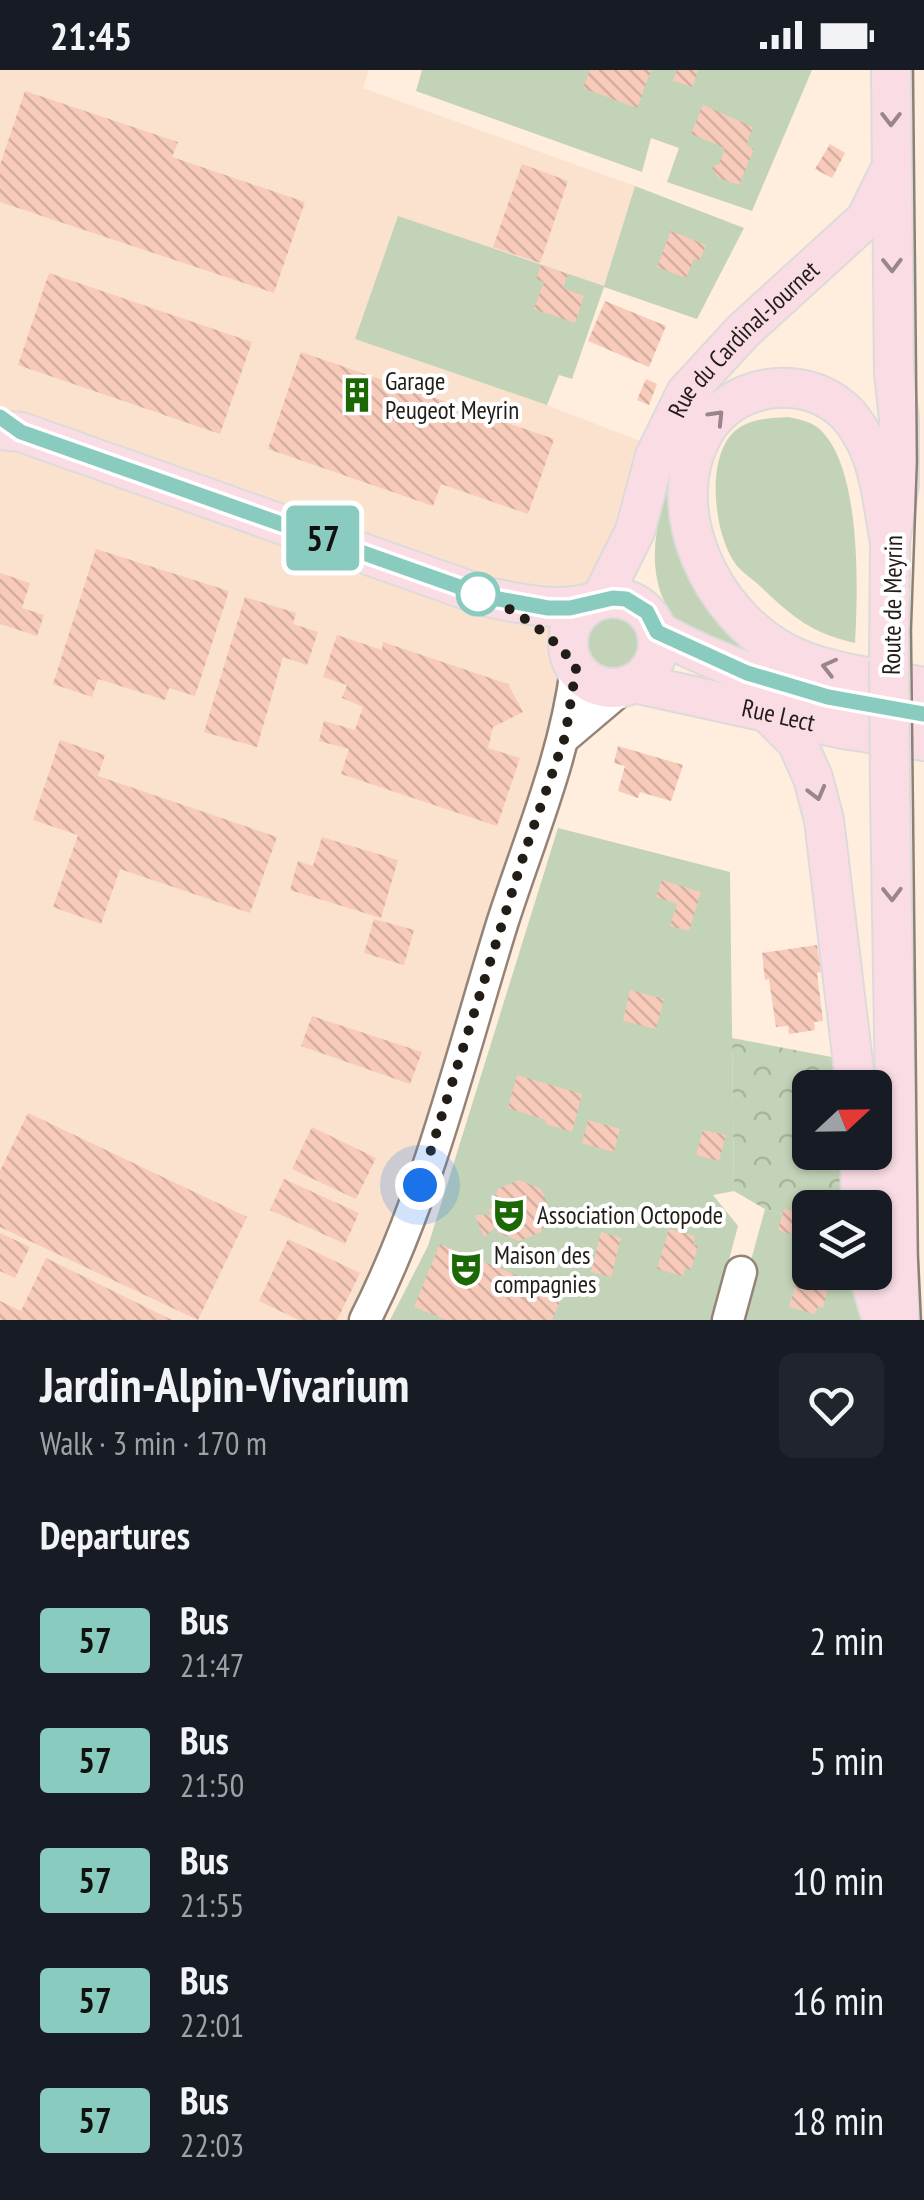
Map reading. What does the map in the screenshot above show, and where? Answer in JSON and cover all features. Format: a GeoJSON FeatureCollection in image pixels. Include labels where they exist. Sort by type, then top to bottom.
{"type":"FeatureCollection","features":[{"type":"Feature","properties":{"kind":"main road","name":"Route de Meyrin"},"geometry":{"type":"LineString","coordinates":[[891,70],[899,485],[890,542],[888,620],[899,1320]]}},
{"type":"Feature","properties":{"kind":"main road","name":"Rue du Cardinal-Journet"},"geometry":{"type":"LineString","coordinates":[[596,601],[635,531],[656,456],[686,393],[744,331],[866,218],[891,168]]}},
{"type":"Feature","properties":{"kind":"main road"},"geometry":{"type":"LineString","coordinates":[[890,542],[869,448],[842,408],[804,389],[764,389],[730,404],[706,428],[691,467],[689,511],[696,546],[707,572],[738,616],[762,637],[799,658],[924,687]]}},
{"type":"Feature","properties":{"kind":"main road"},"geometry":{"type":"LineString","coordinates":[[7,426],[488,597],[548,608],[626,599],[652,622],[655,662],[629,686],[602,687],[539,629],[488,597]]}},
{"type":"Feature","properties":{"kind":"main road","name":"Rue du Cardinal-Journet"},"geometry":{"type":"LineString","coordinates":[[635,531],[652,622]]}},
{"type":"Feature","properties":{"kind":"main road"},"geometry":{"type":"LineString","coordinates":[[573,664],[568,644],[570,628],[578,614],[596,601]]}},
{"type":"Feature","properties":{"kind":"main road","name":"Rue Lect"},"geometry":{"type":"LineString","coordinates":[[652,622],[681,645],[762,678],[828,697],[924,714]]}},
{"type":"Feature","properties":{"kind":"main road","name":"Rue Lect"},"geometry":{"type":"LineString","coordinates":[[629,686],[843,729],[924,741]]}},
{"type":"Feature","properties":{"kind":"main road"},"geometry":{"type":"LineString","coordinates":[[767,712],[796,742],[824,820],[854,1070]]}},
{"type":"Feature","properties":{"kind":"main road"},"geometry":{"type":"LineString","coordinates":[[873,1290],[882,1320]]}},
{"type":"Feature","properties":{"kind":"street"},"geometry":{"type":"LineString","coordinates":[[365,1320],[409,1222],[525,851],[565,737],[573,664]]}},
{"type":"Feature","properties":{"kind":"street"},"geometry":{"type":"LineString","coordinates":[[565,737],[629,686]]}},
{"type":"Feature","properties":{"kind":"street"},"geometry":{"type":"LineString","coordinates":[[728,1320],[742,1272]]}},
{"type":"Feature","properties":{"kind":"shaded area"},"geometry":{"type":"Polygon","coordinates":[[[0,70],[369,70],[363,88],[635,186],[604,287],[355,339],[650,445],[413,1168],[351,1320],[0,1320],[0,70]]]}},
{"type":"Feature","properties":{"kind":"green space"},"geometry":{"type":"Polygon","coordinates":[[[422,70],[812,70],[752,211],[667,182],[679,148],[651,138],[642,172],[416,91],[422,70]]]}},
{"type":"Feature","properties":{"kind":"green space"},"geometry":{"type":"Polygon","coordinates":[[[635,186],[744,228],[697,319],[604,287],[572,379],[559,375],[547,405],[355,339],[398,216],[604,286],[635,186]]]}},
{"type":"Feature","properties":{"kind":"green space"},"geometry":{"type":"Polygon","coordinates":[[[788,417],[817,427],[832,444],[842,468],[854,528],[855,643],[815,629],[784,608],[739,568],[723,537],[718,516],[717,473],[729,437],[753,421],[788,417]]]}},
{"type":"Feature","properties":{"kind":"green space"},"geometry":{"type":"Polygon","coordinates":[[[669,485],[674,486],[748,643],[744,657],[700,639],[668,609],[660,590],[655,549],[669,485]]]}},
{"type":"Feature","properties":{"kind":"green space"},"geometry":{"type":"Polygon","coordinates":[[[613,618],[630,626],[638,643],[630,660],[613,668],[596,660],[588,643],[596,626],[613,618]]]}},
{"type":"Feature","properties":{"kind":"green space"},"geometry":{"type":"Polygon","coordinates":[[[558,828],[730,872],[734,1191],[713,1195],[738,1226],[727,1267],[721,1320],[390,1320],[428,1246],[558,828]]]}},
{"type":"Feature","properties":{"kind":"green space"},"geometry":{"type":"Polygon","coordinates":[[[732,1038],[837,1058],[838,1070],[792,1070],[792,1170],[843,1170],[844,1190],[792,1190],[792,1217],[765,1209],[734,1191],[732,1038]]]}},
{"type":"Feature","properties":{"kind":"green space"},"geometry":{"type":"Polygon","coordinates":[[[765,1209],[792,1217],[792,1290],[856,1290],[864,1320],[743,1320],[745,1293],[758,1277],[751,1260],[765,1209]]]}},
{"type":"Feature","properties":{"kind":"building"},"geometry":{"type":"Polygon","coordinates":[[[590,70],[651,70],[637,108],[583,88],[590,70]]]}},
{"type":"Feature","properties":{"kind":"building"},"geometry":{"type":"Polygon","coordinates":[[[677,70],[698,70],[693,87],[673,81],[677,70]]]}},
{"type":"Feature","properties":{"kind":"building"},"geometry":{"type":"Polygon","coordinates":[[[25,91],[178,142],[172,157],[305,202],[274,293],[0,202],[0,165],[25,91]]]}},
{"type":"Feature","properties":{"kind":"building"},"geometry":{"type":"Polygon","coordinates":[[[703,105],[753,127],[746,145],[754,149],[739,185],[719,178],[711,168],[719,164],[725,148],[691,134],[703,105]]]}},
{"type":"Feature","properties":{"kind":"building"},"geometry":{"type":"Polygon","coordinates":[[[830,144],[845,153],[832,178],[815,169],[830,144]]]}},
{"type":"Feature","properties":{"kind":"building"},"geometry":{"type":"Polygon","coordinates":[[[522,164],[568,181],[540,263],[493,247],[522,164]]]}},
{"type":"Feature","properties":{"kind":"building"},"geometry":{"type":"Polygon","coordinates":[[[671,231],[706,245],[700,260],[694,259],[686,278],[657,267],[671,231]]]}},
{"type":"Feature","properties":{"kind":"building"},"geometry":{"type":"Polygon","coordinates":[[[541,265],[568,274],[563,288],[584,296],[575,323],[534,309],[544,282],[536,279],[541,265]]]}},
{"type":"Feature","properties":{"kind":"building"},"geometry":{"type":"Polygon","coordinates":[[[49,273],[252,342],[220,434],[18,365],[49,273]]]}},
{"type":"Feature","properties":{"kind":"building"},"geometry":{"type":"Polygon","coordinates":[[[605,301],[666,326],[649,367],[588,341],[605,301]]]}},
{"type":"Feature","properties":{"kind":"building","name":"Garage Peugeot Meyrin"},"geometry":{"type":"Polygon","coordinates":[[[301,352],[554,439],[528,514],[441,484],[433,506],[268,449],[301,352]]]}},
{"type":"Feature","properties":{"kind":"building"},"geometry":{"type":"Polygon","coordinates":[[[646,379],[657,384],[649,405],[637,400],[646,379]]]}},
{"type":"Feature","properties":{"kind":"building"},"geometry":{"type":"Polygon","coordinates":[[[96,549],[229,591],[195,696],[169,688],[165,700],[98,679],[92,697],[53,684],[96,549]]]}},
{"type":"Feature","properties":{"kind":"building"},"geometry":{"type":"Polygon","coordinates":[[[0,573],[30,583],[22,608],[44,615],[37,636],[0,624],[0,573]]]}},
{"type":"Feature","properties":{"kind":"building"},"geometry":{"type":"Polygon","coordinates":[[[245,597],[296,613],[293,624],[318,632],[307,665],[283,657],[257,747],[204,732],[245,597]]]}},
{"type":"Feature","properties":{"kind":"building"},"geometry":{"type":"Polygon","coordinates":[[[337,635],[382,650],[383,642],[508,684],[523,712],[493,727],[488,748],[520,758],[497,826],[341,774],[349,749],[319,741],[324,721],[355,730],[363,707],[342,698],[347,685],[323,677],[337,635]]]}},
{"type":"Feature","properties":{"kind":"building"},"geometry":{"type":"Polygon","coordinates":[[[60,740],[105,755],[98,776],[277,837],[250,913],[120,869],[101,924],[53,907],[78,835],[33,820],[60,740]]]}},
{"type":"Feature","properties":{"kind":"building"},"geometry":{"type":"Polygon","coordinates":[[[618,746],[683,765],[671,801],[640,792],[638,798],[618,791],[625,766],[614,763],[618,746]]]}},
{"type":"Feature","properties":{"kind":"building"},"geometry":{"type":"Polygon","coordinates":[[[322,837],[398,860],[381,918],[290,890],[298,861],[313,866],[322,837]]]}},
{"type":"Feature","properties":{"kind":"building"},"geometry":{"type":"Polygon","coordinates":[[[662,880],[701,892],[689,931],[670,926],[677,904],[656,897],[662,880]]]}},
{"type":"Feature","properties":{"kind":"building"},"geometry":{"type":"Polygon","coordinates":[[[374,919],[414,930],[404,965],[364,953],[374,919]]]}},
{"type":"Feature","properties":{"kind":"building"},"geometry":{"type":"Polygon","coordinates":[[[817,945],[823,1021],[814,1022],[815,1030],[789,1034],[788,1026],[776,1027],[762,953],[817,945]]]}},
{"type":"Feature","properties":{"kind":"building"},"geometry":{"type":"Polygon","coordinates":[[[630,990],[664,999],[656,1029],[623,1021],[630,990]]]}},
{"type":"Feature","properties":{"kind":"building"},"geometry":{"type":"Polygon","coordinates":[[[312,1016],[422,1052],[410,1084],[301,1046],[312,1016]]]}},
{"type":"Feature","properties":{"kind":"building"},"geometry":{"type":"Polygon","coordinates":[[[517,1075],[582,1094],[572,1132],[508,1108],[517,1075]]]}},
{"type":"Feature","properties":{"kind":"building"},"geometry":{"type":"Polygon","coordinates":[[[28,1113],[247,1217],[198,1320],[0,1227],[0,1171],[28,1113]]]}},
{"type":"Feature","properties":{"kind":"building"},"geometry":{"type":"Polygon","coordinates":[[[588,1120],[620,1129],[614,1152],[582,1143],[588,1120]]]}},
{"type":"Feature","properties":{"kind":"building"},"geometry":{"type":"Polygon","coordinates":[[[312,1127],[376,1158],[356,1199],[292,1169],[312,1127]]]}},
{"type":"Feature","properties":{"kind":"building"},"geometry":{"type":"Polygon","coordinates":[[[703,1130],[726,1135],[719,1161],[696,1155],[703,1130]]]}},
{"type":"Feature","properties":{"kind":"building"},"geometry":{"type":"Polygon","coordinates":[[[284,1179],[359,1213],[345,1244],[270,1210],[284,1179]]]}},
{"type":"Feature","properties":{"kind":"building"},"geometry":{"type":"Polygon","coordinates":[[[519,1180],[541,1189],[550,1210],[541,1232],[519,1241],[498,1233],[496,1227],[484,1237],[475,1215],[491,1215],[498,1189],[519,1180]]]}},
{"type":"Feature","properties":{"kind":"building"},"geometry":{"type":"Polygon","coordinates":[[[784,1209],[792,1211],[791,1234],[778,1230],[784,1209]]]}},
{"type":"Feature","properties":{"kind":"building"},"geometry":{"type":"Polygon","coordinates":[[[669,1229],[695,1236],[693,1245],[698,1246],[691,1270],[685,1268],[683,1276],[657,1269],[669,1229]]]}},
{"type":"Feature","properties":{"kind":"building"},"geometry":{"type":"Polygon","coordinates":[[[601,1232],[621,1238],[611,1277],[591,1272],[601,1232]]]}},
{"type":"Feature","properties":{"kind":"building"},"geometry":{"type":"Polygon","coordinates":[[[0,1233],[30,1247],[15,1278],[0,1271],[0,1233]]]}},
{"type":"Feature","properties":{"kind":"building"},"geometry":{"type":"Polygon","coordinates":[[[288,1239],[360,1273],[337,1320],[299,1320],[259,1301],[288,1239]]]}},
{"type":"Feature","properties":{"kind":"building","name":"Maison des compagnies"},"geometry":{"type":"Polygon","coordinates":[[[440,1244],[563,1294],[552,1320],[447,1320],[414,1307],[440,1244]]]}},
{"type":"Feature","properties":{"kind":"building"},"geometry":{"type":"Polygon","coordinates":[[[46,1258],[172,1320],[0,1320],[0,1301],[21,1311],[46,1258]]]}},
{"type":"Feature","properties":{"kind":"building"},"geometry":{"type":"Polygon","coordinates":[[[794,1290],[828,1290],[823,1308],[818,1306],[815,1314],[789,1307],[794,1290]]]}},
{"type":"Feature","properties":{"kind":"tram line"},"geometry":{"type":"LineString","coordinates":[[913,70],[917,461],[911,630],[921,1320]]}},
{"type":"Feature","properties":{"kind":"bus line","name":"57"},"geometry":{"type":"LineString","coordinates":[[0,417],[21,432],[488,597],[548,608],[626,599],[647,612],[657,632],[747,673],[828,697],[924,714]]}},
{"type":"Feature","properties":{"kind":"place","name":"Garage Peugeot Meyrin"},"geometry":{"type":"Point","coordinates":[357,395]}},
{"type":"Feature","properties":{"kind":"place","name":"Association Octopode"},"geometry":{"type":"Point","coordinates":[509,1215]}},
{"type":"Feature","properties":{"kind":"place","name":"Maison des compagnies"},"geometry":{"type":"Point","coordinates":[466,1269]}},
{"type":"Feature","properties":{"kind":"route"},"geometry":{"type":"LineString","coordinates":[[420,1185],[565,737],[576,669],[558,645],[539,629],[478,594]]}}]}
